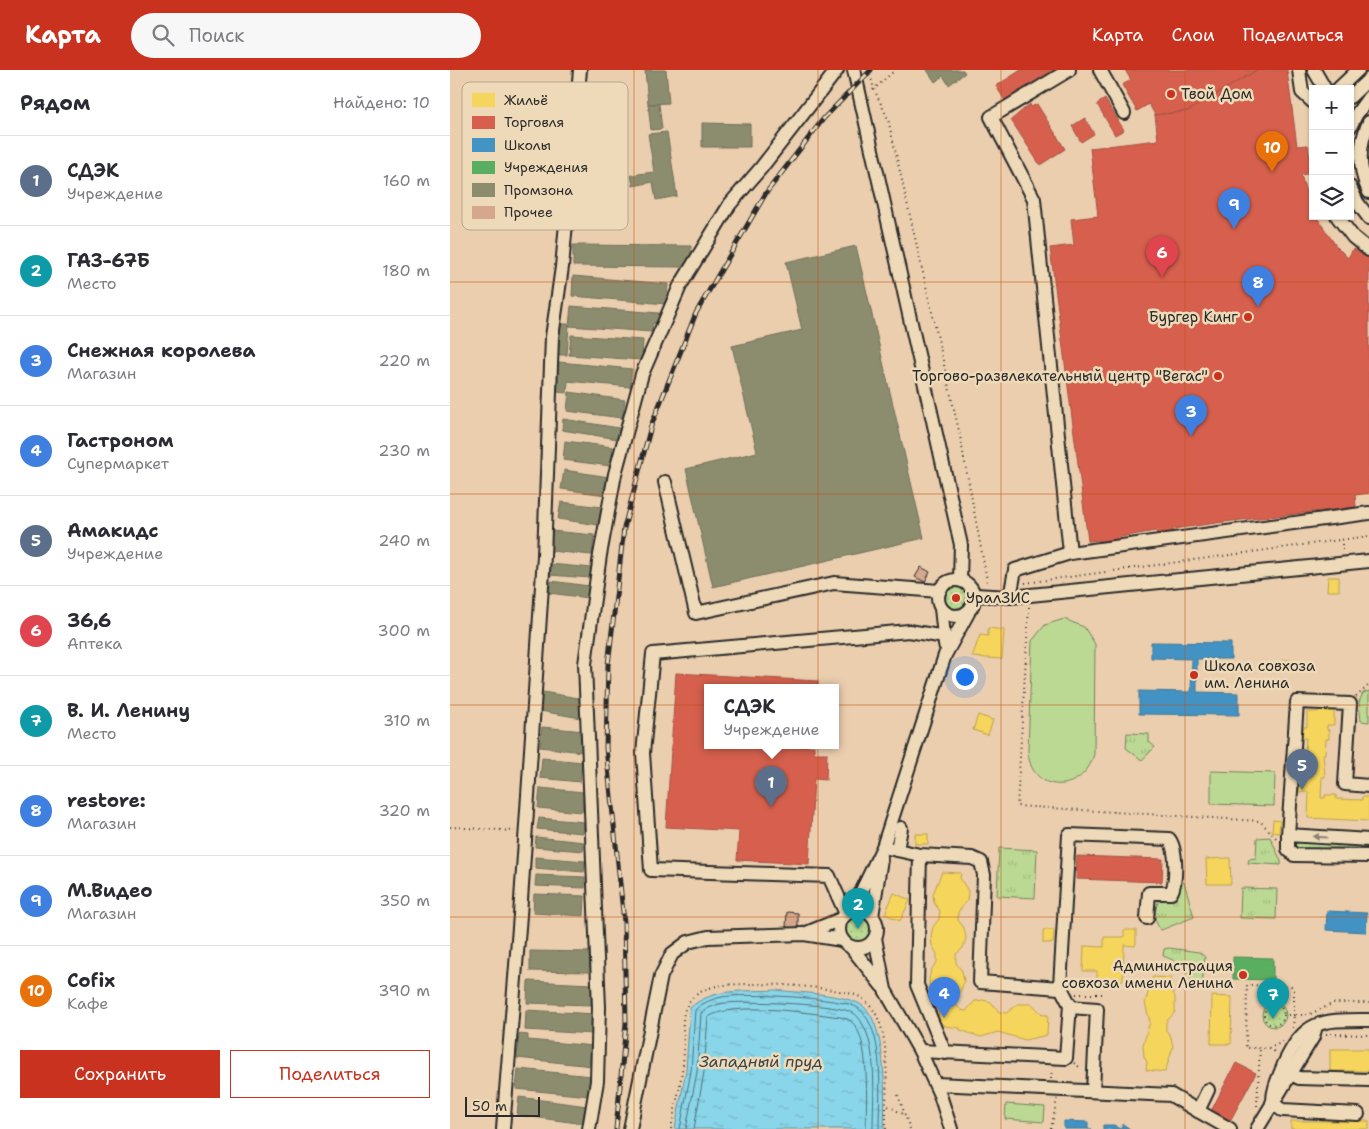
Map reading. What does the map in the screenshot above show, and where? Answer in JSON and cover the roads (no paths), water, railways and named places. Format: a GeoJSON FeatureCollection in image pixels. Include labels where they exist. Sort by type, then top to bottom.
{"type":"FeatureCollection","features":[{"type":"Feature","properties":{"kind":"street"},"geometry":{"type":"LineString","coordinates":[[589,1129],[597,1081],[599,1007],[585,664],[600,555],[615,474],[642,374],[680,286],[730,204],[761,168],[837,70]]}},
{"type":"Feature","properties":{"kind":"street"},"geometry":{"type":"LineString","coordinates":[[854,70],[961,545],[960,580]]}},
{"type":"Feature","properties":{"kind":"street"},"geometry":{"type":"LineString","coordinates":[[1069,70],[991,118],[1034,199],[1070,553]]}},
{"type":"Feature","properties":{"kind":"street"},"geometry":{"type":"LineString","coordinates":[[1100,70],[1124,113]]}},
{"type":"Feature","properties":{"kind":"street"},"geometry":{"type":"LineString","coordinates":[[1299,70],[1302,92],[1309,98]]}},
{"type":"Feature","properties":{"kind":"street"},"geometry":{"type":"LineString","coordinates":[[1314,70],[1323,85]]}},
{"type":"Feature","properties":{"kind":"street"},"geometry":{"type":"LineString","coordinates":[[1342,85],[1358,70]]}},
{"type":"Feature","properties":{"kind":"street"},"geometry":{"type":"LineString","coordinates":[[1354,93],[1369,79]]}},
{"type":"Feature","properties":{"kind":"street"},"geometry":{"type":"LineString","coordinates":[[1354,119],[1369,97]]}},
{"type":"Feature","properties":{"kind":"street"},"geometry":{"type":"LineString","coordinates":[[1369,122],[1362,140],[1360,159],[1363,178],[1369,192]]}},
{"type":"Feature","properties":{"kind":"street"},"geometry":{"type":"LineString","coordinates":[[1354,194],[1369,218]]}},
{"type":"Feature","properties":{"kind":"street"},"geometry":{"type":"LineString","coordinates":[[1340,220],[1353,237],[1369,250]]}},
{"type":"Feature","properties":{"kind":"street"},"geometry":{"type":"LineString","coordinates":[[503,1129],[526,832],[544,556],[552,337],[565,230]]}},
{"type":"Feature","properties":{"kind":"street"},"geometry":{"type":"LineString","coordinates":[[665,482],[696,613],[834,583],[939,592]]}},
{"type":"Feature","properties":{"kind":"street"},"geometry":{"type":"LineString","coordinates":[[1011,591],[1015,570],[1070,553],[1369,513]]}},
{"type":"Feature","properties":{"kind":"street"},"geometry":{"type":"LineString","coordinates":[[978,596],[1011,591],[1029,594],[1369,561]]}},
{"type":"Feature","properties":{"kind":"street"},"geometry":{"type":"LineString","coordinates":[[946,654],[941,608],[938,603],[939,592],[950,580],[960,580],[970,585],[978,596]]}},
{"type":"Feature","properties":{"kind":"street"},"geometry":{"type":"LineString","coordinates":[[885,990],[875,938],[877,929],[872,916],[883,847],[946,654],[978,596]]}},
{"type":"Feature","properties":{"kind":"street"},"geometry":{"type":"LineString","coordinates":[[941,608],[952,616],[968,613]]}},
{"type":"Feature","properties":{"kind":"street"},"geometry":{"type":"LineString","coordinates":[[846,915],[829,876],[651,870],[643,754],[654,654],[909,631],[945,636]]}},
{"type":"Feature","properties":{"kind":"street"},"geometry":{"type":"LineString","coordinates":[[1369,786],[1345,784],[1350,704],[1297,702],[1288,849],[1294,855],[1369,856]]}},
{"type":"Feature","properties":{"kind":"street"},"geometry":{"type":"LineString","coordinates":[[897,850],[901,828]]}},
{"type":"Feature","properties":{"kind":"street"},"geometry":{"type":"LineString","coordinates":[[920,1051],[1064,1059],[1067,1056],[1065,997],[1069,835],[1169,839],[1174,846],[1174,887],[1170,894],[1149,894],[1147,918]]}},
{"type":"Feature","properties":{"kind":"street"},"geometry":{"type":"LineString","coordinates":[[1288,835],[1369,840]]}},
{"type":"Feature","properties":{"kind":"street"},"geometry":{"type":"LineString","coordinates":[[883,847],[838,930],[885,990],[920,1051],[936,1084],[951,1129]]}},
{"type":"Feature","properties":{"kind":"street"},"geometry":{"type":"LineString","coordinates":[[883,847],[920,855],[972,858],[981,862],[984,875],[980,982],[1065,997],[1097,1009],[1093,1091]]}},
{"type":"Feature","properties":{"kind":"street"},"geometry":{"type":"LineString","coordinates":[[920,855],[917,985],[945,1053]]}},
{"type":"Feature","properties":{"kind":"street"},"geometry":{"type":"LineString","coordinates":[[804,934],[862,910],[872,916]]}},
{"type":"Feature","properties":{"kind":"street"},"geometry":{"type":"LineString","coordinates":[[630,1129],[661,976],[672,954],[688,942],[708,937],[804,934],[866,946],[875,938]]}},
{"type":"Feature","properties":{"kind":"street"},"geometry":{"type":"LineString","coordinates":[[1257,1129],[1272,1102],[1301,1036],[1320,1030],[1333,1020],[1369,1020]]}},
{"type":"Feature","properties":{"kind":"street"},"geometry":{"type":"LineString","coordinates":[[1277,1088],[1289,1073],[1301,1036]]}},
{"type":"Feature","properties":{"kind":"street"},"geometry":{"type":"LineString","coordinates":[[1289,1073],[1299,1078],[1369,1080]]}},
{"type":"Feature","properties":{"kind":"street"},"geometry":{"type":"LineString","coordinates":[[936,1084],[1171,1095],[1230,1129]]}},
{"type":"Feature","properties":{"kind":"street"},"geometry":{"type":"LineString","coordinates":[[1198,1111],[1208,1090]]}},
{"type":"Feature","properties":{"kind":"street"},"geometry":{"type":"LineString","coordinates":[[1272,1102],[1282,1110],[1358,1114]]}},
{"type":"Feature","properties":{"kind":"water","name":"Западный пруд"},"geometry":{"type":"Polygon","coordinates":[[[775,990],[839,997],[858,1003],[868,1011],[875,1024],[883,1060],[884,1129],[675,1129],[686,1070],[690,1008],[699,1001],[719,994],[775,990]]]}},
{"type":"Feature","properties":{"kind":"railway"},"geometry":{"type":"LineString","coordinates":[[616,1129],[626,1023],[624,922],[606,748],[608,665],[624,528],[651,426],[696,313],[766,193],[824,118],[871,70]]}},
{"type":"Feature","properties":{"kind":"place","name":"Твой Дом"},"geometry":{"type":"Point","coordinates":[1171,94]}},
{"type":"Feature","properties":{"kind":"place","name":"Cofix"},"geometry":{"type":"Point","coordinates":[1272,172]}},
{"type":"Feature","properties":{"kind":"place","name":"М.Видео"},"geometry":{"type":"Point","coordinates":[1234,229]}},
{"type":"Feature","properties":{"kind":"place","name":"36,6"},"geometry":{"type":"Point","coordinates":[1162,277]}},
{"type":"Feature","properties":{"kind":"place","name":"restore:"},"geometry":{"type":"Point","coordinates":[1258,307]}},
{"type":"Feature","properties":{"kind":"place","name":"Бургер Кинг"},"geometry":{"type":"Point","coordinates":[1248,317]}},
{"type":"Feature","properties":{"kind":"place","name":"Торгово-развлекательный центр \"Вегас\""},"geometry":{"type":"Point","coordinates":[1218,376]}},
{"type":"Feature","properties":{"kind":"place","name":"Снежная королева"},"geometry":{"type":"Point","coordinates":[1191,436]}},
{"type":"Feature","properties":{"kind":"place","name":"УралЗИС"},"geometry":{"type":"Point","coordinates":[956,598]}},
{"type":"Feature","properties":{"kind":"place","name":"Школа совхоза им. Ленина"},"geometry":{"type":"Point","coordinates":[1194,675]}},
{"type":"Feature","properties":{"kind":"place","name":"Амакидс"},"geometry":{"type":"Point","coordinates":[1302,790]}},
{"type":"Feature","properties":{"kind":"place","name":"СДЭК"},"geometry":{"type":"Point","coordinates":[771,807]}},
{"type":"Feature","properties":{"kind":"place","name":"ГАЗ-67Б"},"geometry":{"type":"Point","coordinates":[858,929]}},
{"type":"Feature","properties":{"kind":"place","name":"Администрация совхоза имени Ленина"},"geometry":{"type":"Point","coordinates":[1243,975]}},
{"type":"Feature","properties":{"kind":"place","name":"Гастроном"},"geometry":{"type":"Point","coordinates":[944,1018]}},
{"type":"Feature","properties":{"kind":"place","name":"В. И. Ленину"},"geometry":{"type":"Point","coordinates":[1273,1019]}}]}
